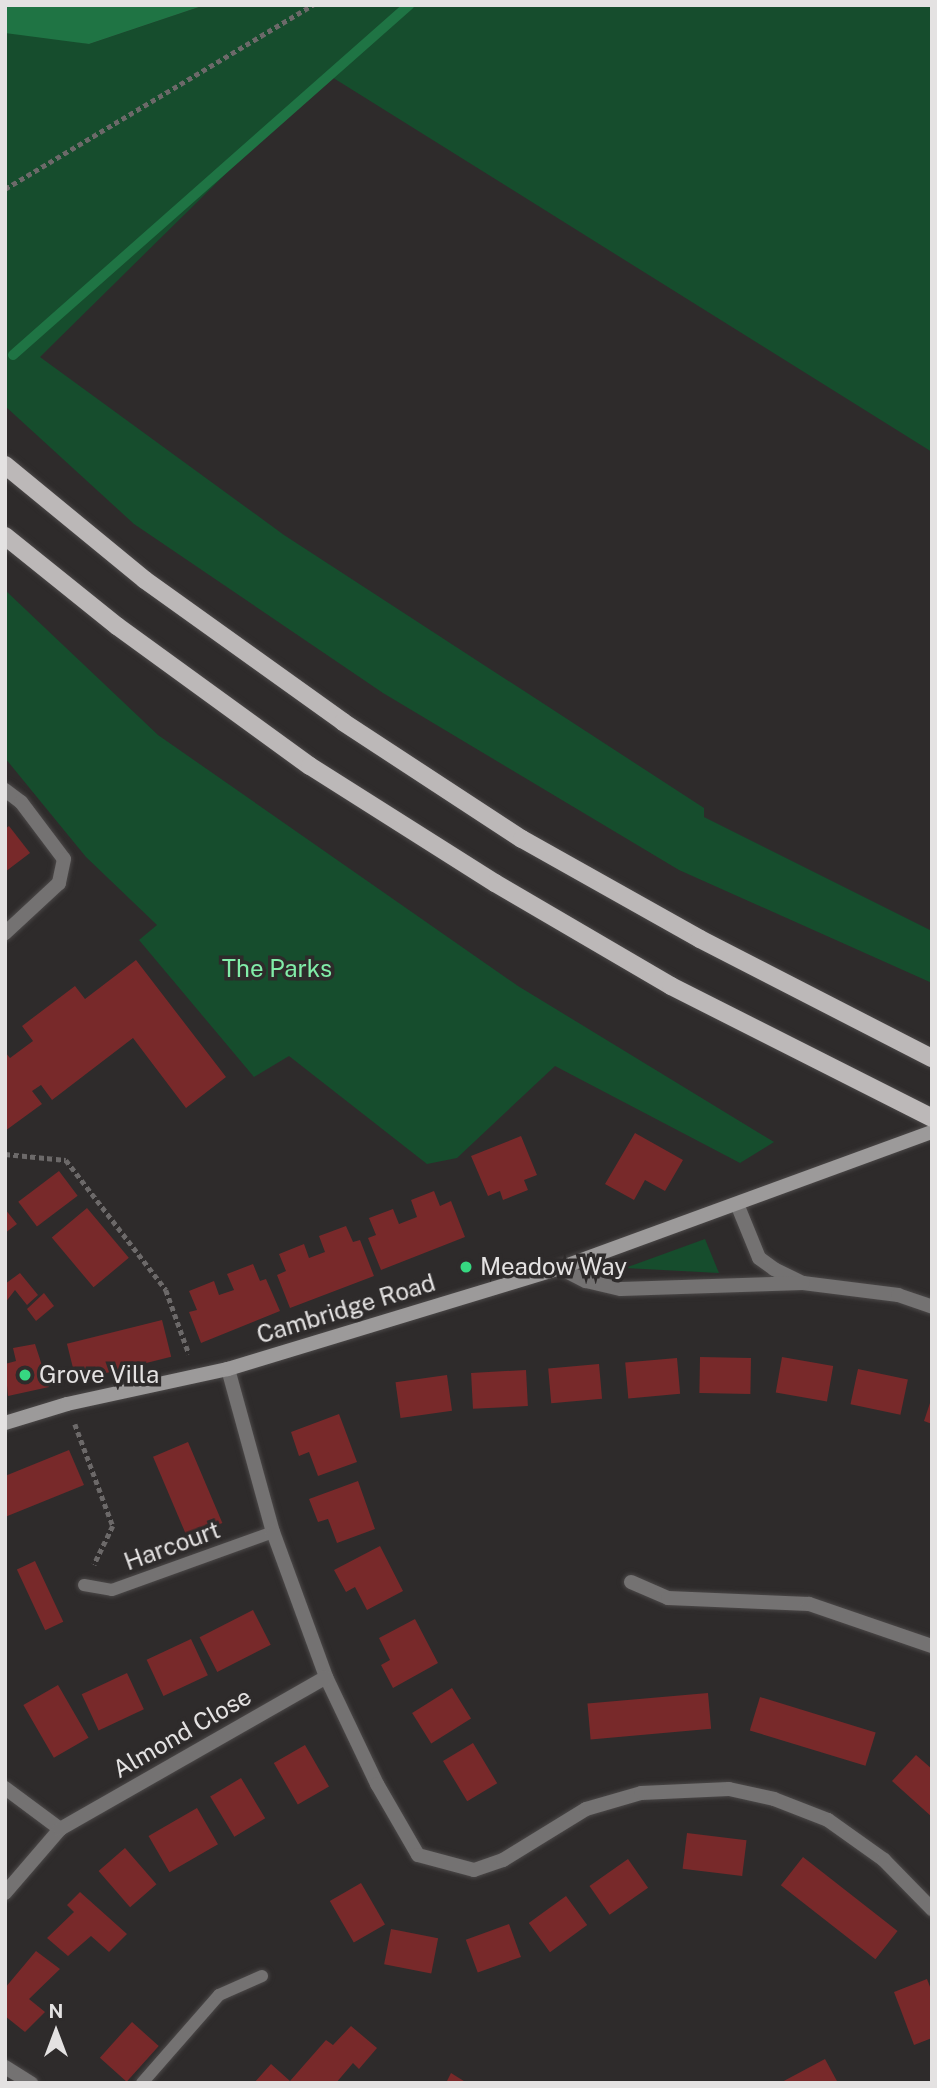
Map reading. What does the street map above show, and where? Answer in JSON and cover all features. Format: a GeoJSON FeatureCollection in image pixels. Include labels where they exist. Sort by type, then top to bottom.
{"type":"FeatureCollection","features":[{"type":"Feature","properties":{"kind":"main road"},"geometry":{"type":"LineString","coordinates":[[5,465],[145,580],[376,744],[522,838],[856,1021],[932,1058]]}},
{"type":"Feature","properties":{"kind":"main road"},"geometry":{"type":"LineString","coordinates":[[5,536],[117,626],[310,766],[495,883],[671,986],[932,1118]]}},
{"type":"Feature","properties":{"kind":"main road","name":"Cambridge Road"},"geometry":{"type":"LineString","coordinates":[[5,1423],[67,1404],[228,1369],[560,1268],[932,1132]]}},
{"type":"Feature","properties":{"kind":"street"},"geometry":{"type":"LineString","coordinates":[[5,789],[21,802],[64,859],[58,883],[5,933]]}},
{"type":"Feature","properties":{"kind":"street"},"geometry":{"type":"LineString","coordinates":[[737,1204],[758,1258],[803,1283]]}},
{"type":"Feature","properties":{"kind":"street"},"geometry":{"type":"LineString","coordinates":[[560,1268],[586,1281],[621,1289],[803,1283],[898,1295],[932,1307]]}},
{"type":"Feature","properties":{"kind":"street"},"geometry":{"type":"LineString","coordinates":[[228,1369],[274,1532],[326,1677],[377,1784],[418,1855],[474,1870],[503,1860],[586,1809],[641,1793],[729,1788],[774,1800],[828,1820],[884,1860],[932,1909]]}},
{"type":"Feature","properties":{"kind":"street"},"geometry":{"type":"LineString","coordinates":[[631,1582],[668,1598],[809,1604],[932,1646]]}},
{"type":"Feature","properties":{"kind":"street","name":"Almond Close"},"geometry":{"type":"LineString","coordinates":[[5,1893],[60,1829],[326,1677]]}},
{"type":"Feature","properties":{"kind":"street"},"geometry":{"type":"LineString","coordinates":[[5,1788],[60,1829]]}},
{"type":"Feature","properties":{"kind":"street"},"geometry":{"type":"LineString","coordinates":[[5,2067],[31,2083]]}},
{"type":"Feature","properties":{"kind":"lane","name":"Harcourt"},"geometry":{"type":"LineString","coordinates":[[84,1585],[112,1590],[274,1532]]}},
{"type":"Feature","properties":{"kind":"lane"},"geometry":{"type":"LineString","coordinates":[[142,2083],[219,1995],[262,1976]]}},
{"type":"Feature","properties":{"kind":"path"},"geometry":{"type":"LineString","coordinates":[[5,189],[313,5]]}},
{"type":"Feature","properties":{"kind":"path"},"geometry":{"type":"LineString","coordinates":[[5,1154],[66,1160],[166,1290],[196,1375]]}},
{"type":"Feature","properties":{"kind":"path"},"geometry":{"type":"LineString","coordinates":[[67,1404],[113,1526],[84,1585]]}},
{"type":"Feature","properties":{"kind":"green space"},"geometry":{"type":"Polygon","coordinates":[[[205,5],[932,5],[932,452],[327,74],[40,357],[284,535],[704,808],[704,817],[932,931],[932,983],[679,870],[383,693],[134,524],[5,406],[5,29],[89,44],[205,5]]]}},
{"type":"Feature","properties":{"kind":"green space","name":"The Parks"},"geometry":{"type":"Polygon","coordinates":[[[5,590],[158,735],[518,986],[774,1142],[740,1163],[555,1066],[457,1158],[427,1164],[289,1056],[254,1077],[139,940],[157,925],[86,857],[5,758],[5,590]]]}},
{"type":"Feature","properties":{"kind":"green space"},"geometry":{"type":"Polygon","coordinates":[[[705,1239],[719,1273],[625,1268],[705,1239]]]}},
{"type":"Feature","properties":{"kind":"shaded area"},"geometry":{"type":"Polygon","coordinates":[[[5,5],[205,5],[89,44],[5,33],[5,5]]]}},
{"type":"Feature","properties":{"kind":"building"},"geometry":{"type":"Polygon","coordinates":[[[9,826],[30,853],[5,872],[5,829],[9,826]]]}},
{"type":"Feature","properties":{"kind":"building"},"geometry":{"type":"Polygon","coordinates":[[[136,960],[226,1077],[186,1108],[133,1038],[52,1100],[41,1085],[32,1091],[42,1104],[5,1131],[5,1052],[10,1058],[33,1041],[22,1026],[75,986],[85,999],[136,960]]]}},
{"type":"Feature","properties":{"kind":"building"},"geometry":{"type":"Polygon","coordinates":[[[635,1133],[683,1160],[665,1191],[645,1180],[634,1200],[605,1184],[635,1133]]]}},
{"type":"Feature","properties":{"kind":"building"},"geometry":{"type":"Polygon","coordinates":[[[521,1136],[537,1175],[524,1180],[528,1190],[503,1200],[500,1191],[488,1196],[471,1156],[521,1136]]]}},
{"type":"Feature","properties":{"kind":"building"},"geometry":{"type":"Polygon","coordinates":[[[59,1171],[78,1196],[37,1226],[18,1202],[59,1171]]]}},
{"type":"Feature","properties":{"kind":"building"},"geometry":{"type":"Polygon","coordinates":[[[434,1191],[440,1206],[451,1201],[465,1237],[381,1270],[368,1238],[376,1235],[369,1218],[393,1209],[399,1224],[417,1217],[411,1200],[434,1191]]]}},
{"type":"Feature","properties":{"kind":"building"},"geometry":{"type":"Polygon","coordinates":[[[87,1208],[129,1258],[94,1287],[52,1238],[87,1208]]]}},
{"type":"Feature","properties":{"kind":"building"},"geometry":{"type":"Polygon","coordinates":[[[5,1209],[17,1224],[5,1233],[5,1209]]]}},
{"type":"Feature","properties":{"kind":"building"},"geometry":{"type":"Polygon","coordinates":[[[346,1226],[353,1242],[360,1240],[374,1276],[290,1308],[277,1275],[286,1271],[279,1254],[304,1244],[309,1258],[325,1252],[319,1236],[346,1226]]]}},
{"type":"Feature","properties":{"kind":"building"},"geometry":{"type":"Polygon","coordinates":[[[253,1264],[260,1281],[266,1279],[280,1311],[201,1343],[189,1312],[197,1310],[189,1291],[214,1281],[219,1295],[234,1290],[227,1274],[253,1264]]]}},
{"type":"Feature","properties":{"kind":"building"},"geometry":{"type":"Polygon","coordinates":[[[20,1273],[38,1295],[27,1305],[15,1290],[5,1303],[5,1284],[20,1273]]]}},
{"type":"Feature","properties":{"kind":"building"},"geometry":{"type":"Polygon","coordinates":[[[44,1293],[54,1306],[36,1321],[27,1309],[44,1293]]]}},
{"type":"Feature","properties":{"kind":"building"},"geometry":{"type":"Polygon","coordinates":[[[162,1320],[171,1357],[76,1381],[67,1344],[162,1320]]]}},
{"type":"Feature","properties":{"kind":"building","name":"Grove Villa"},"geometry":{"type":"Polygon","coordinates":[[[35,1344],[49,1387],[8,1396],[5,1364],[16,1361],[13,1348],[35,1344]]]}},
{"type":"Feature","properties":{"kind":"building"},"geometry":{"type":"Polygon","coordinates":[[[700,1357],[751,1358],[750,1394],[699,1393],[700,1357]]]}},
{"type":"Feature","properties":{"kind":"building"},"geometry":{"type":"Polygon","coordinates":[[[782,1357],[833,1366],[827,1401],[776,1392],[782,1357]]]}},
{"type":"Feature","properties":{"kind":"building"},"geometry":{"type":"Polygon","coordinates":[[[677,1358],[680,1394],[628,1398],[625,1363],[677,1358]]]}},
{"type":"Feature","properties":{"kind":"building"},"geometry":{"type":"Polygon","coordinates":[[[599,1364],[602,1399],[551,1403],[548,1368],[599,1364]]]}},
{"type":"Feature","properties":{"kind":"building"},"geometry":{"type":"Polygon","coordinates":[[[858,1369],[908,1380],[900,1415],[851,1404],[858,1369]]]}},
{"type":"Feature","properties":{"kind":"building"},"geometry":{"type":"Polygon","coordinates":[[[526,1370],[528,1406],[473,1409],[471,1373],[526,1370]]]}},
{"type":"Feature","properties":{"kind":"building"},"geometry":{"type":"Polygon","coordinates":[[[447,1375],[452,1411],[401,1418],[396,1382],[447,1375]]]}},
{"type":"Feature","properties":{"kind":"building"},"geometry":{"type":"Polygon","coordinates":[[[932,1400],[932,1424],[924,1421],[932,1400]]]}},
{"type":"Feature","properties":{"kind":"building"},"geometry":{"type":"Polygon","coordinates":[[[339,1414],[357,1462],[318,1476],[309,1452],[299,1456],[291,1432],[339,1414]]]}},
{"type":"Feature","properties":{"kind":"building"},"geometry":{"type":"Polygon","coordinates":[[[188,1442],[222,1523],[187,1538],[153,1457],[188,1442]]]}},
{"type":"Feature","properties":{"kind":"building"},"geometry":{"type":"Polygon","coordinates":[[[69,1450],[84,1485],[5,1517],[5,1476],[69,1450]]]}},
{"type":"Feature","properties":{"kind":"building"},"geometry":{"type":"Polygon","coordinates":[[[358,1481],[375,1529],[337,1543],[328,1519],[318,1522],[309,1499],[358,1481]]]}},
{"type":"Feature","properties":{"kind":"building"},"geometry":{"type":"Polygon","coordinates":[[[380,1546],[403,1591],[367,1610],[355,1587],[346,1592],[334,1570],[380,1546]]]}},
{"type":"Feature","properties":{"kind":"building"},"geometry":{"type":"Polygon","coordinates":[[[35,1561],[63,1622],[45,1630],[17,1569],[35,1561]]]}},
{"type":"Feature","properties":{"kind":"building"},"geometry":{"type":"Polygon","coordinates":[[[253,1610],[271,1645],[217,1672],[200,1637],[253,1610]]]}},
{"type":"Feature","properties":{"kind":"building"},"geometry":{"type":"Polygon","coordinates":[[[415,1619],[438,1663],[393,1688],[381,1665],[390,1660],[379,1638],[415,1619]]]}},
{"type":"Feature","properties":{"kind":"building"},"geometry":{"type":"Polygon","coordinates":[[[191,1639],[208,1675],[163,1696],[147,1660],[191,1639]]]}},
{"type":"Feature","properties":{"kind":"building"},"geometry":{"type":"Polygon","coordinates":[[[127,1673],[144,1709],[99,1730],[82,1694],[127,1673]]]}},
{"type":"Feature","properties":{"kind":"building"},"geometry":{"type":"Polygon","coordinates":[[[58,1685],[88,1738],[54,1758],[23,1705],[58,1685]]]}},
{"type":"Feature","properties":{"kind":"building"},"geometry":{"type":"Polygon","coordinates":[[[452,1688],[471,1719],[431,1743],[412,1713],[452,1688]]]}},
{"type":"Feature","properties":{"kind":"building"},"geometry":{"type":"Polygon","coordinates":[[[708,1693],[711,1729],[591,1739],[587,1704],[708,1693]]]}},
{"type":"Feature","properties":{"kind":"building"},"geometry":{"type":"Polygon","coordinates":[[[760,1697],[876,1732],[865,1766],[750,1730],[760,1697]]]}},
{"type":"Feature","properties":{"kind":"building"},"geometry":{"type":"Polygon","coordinates":[[[473,1743],[497,1783],[467,1801],[443,1761],[473,1743]]]}},
{"type":"Feature","properties":{"kind":"building"},"geometry":{"type":"Polygon","coordinates":[[[305,1745],[329,1787],[298,1805],[274,1763],[305,1745]]]}},
{"type":"Feature","properties":{"kind":"building"},"geometry":{"type":"Polygon","coordinates":[[[916,1755],[932,1769],[932,1817],[892,1781],[916,1755]]]}},
{"type":"Feature","properties":{"kind":"building"},"geometry":{"type":"Polygon","coordinates":[[[241,1778],[265,1818],[234,1837],[210,1797],[241,1778]]]}},
{"type":"Feature","properties":{"kind":"building"},"geometry":{"type":"Polygon","coordinates":[[[197,1808],[218,1844],[170,1872],[149,1836],[197,1808]]]}},
{"type":"Feature","properties":{"kind":"building"},"geometry":{"type":"Polygon","coordinates":[[[687,1833],[747,1840],[742,1876],[683,1869],[687,1833]]]}},
{"type":"Feature","properties":{"kind":"building"},"geometry":{"type":"Polygon","coordinates":[[[125,1848],[156,1884],[130,1907],[99,1871],[125,1848]]]}},
{"type":"Feature","properties":{"kind":"building"},"geometry":{"type":"Polygon","coordinates":[[[803,1857],[898,1931],[875,1959],[781,1885],[803,1857]]]}},
{"type":"Feature","properties":{"kind":"building"},"geometry":{"type":"Polygon","coordinates":[[[628,1859],[648,1888],[610,1915],[589,1886],[628,1859]]]}},
{"type":"Feature","properties":{"kind":"building"},"geometry":{"type":"Polygon","coordinates":[[[361,1883],[385,1925],[354,1943],[330,1901],[361,1883]]]}},
{"type":"Feature","properties":{"kind":"building"},"geometry":{"type":"Polygon","coordinates":[[[80,1892],[127,1934],[109,1952],[91,1936],[68,1956],[47,1938],[74,1912],[67,1905],[80,1892]]]}},
{"type":"Feature","properties":{"kind":"building"},"geometry":{"type":"Polygon","coordinates":[[[566,1896],[587,1925],[550,1952],[529,1923],[566,1896]]]}},
{"type":"Feature","properties":{"kind":"building"},"geometry":{"type":"Polygon","coordinates":[[[509,1924],[521,1957],[478,1973],[466,1940],[509,1924]]]}},
{"type":"Feature","properties":{"kind":"building"},"geometry":{"type":"Polygon","coordinates":[[[391,1929],[438,1938],[431,1973],[384,1964],[391,1929]]]}},
{"type":"Feature","properties":{"kind":"building"},"geometry":{"type":"Polygon","coordinates":[[[36,1951],[60,1969],[29,1999],[45,2012],[25,2032],[5,2016],[5,1988],[36,1951]]]}},
{"type":"Feature","properties":{"kind":"building"},"geometry":{"type":"Polygon","coordinates":[[[927,1979],[932,1992],[932,2038],[914,2045],[894,1992],[927,1979]]]}},
{"type":"Feature","properties":{"kind":"building"},"geometry":{"type":"Polygon","coordinates":[[[132,2022],[159,2046],[127,2082],[100,2058],[132,2022]]]}},
{"type":"Feature","properties":{"kind":"building"},"geometry":{"type":"Polygon","coordinates":[[[351,2026],[377,2048],[359,2069],[353,2063],[336,2083],[254,2083],[271,2064],[290,2081],[326,2040],[333,2045],[351,2026]]]}},
{"type":"Feature","properties":{"kind":"building"},"geometry":{"type":"Polygon","coordinates":[[[825,2059],[838,2083],[780,2083],[825,2059]]]}},
{"type":"Feature","properties":{"kind":"building"},"geometry":{"type":"Polygon","coordinates":[[[451,2073],[467,2083],[446,2083],[451,2073]]]}},
{"type":"Feature","properties":{"kind":"waterway"},"geometry":{"type":"LineString","coordinates":[[13,355],[409,5]]}},
{"type":"Feature","properties":{"kind":"place","name":"Meadow Way"},"geometry":{"type":"Point","coordinates":[466,1267]}},
{"type":"Feature","properties":{"kind":"place","name":"Grove Villa"},"geometry":{"type":"Point","coordinates":[25,1375]}}]}
